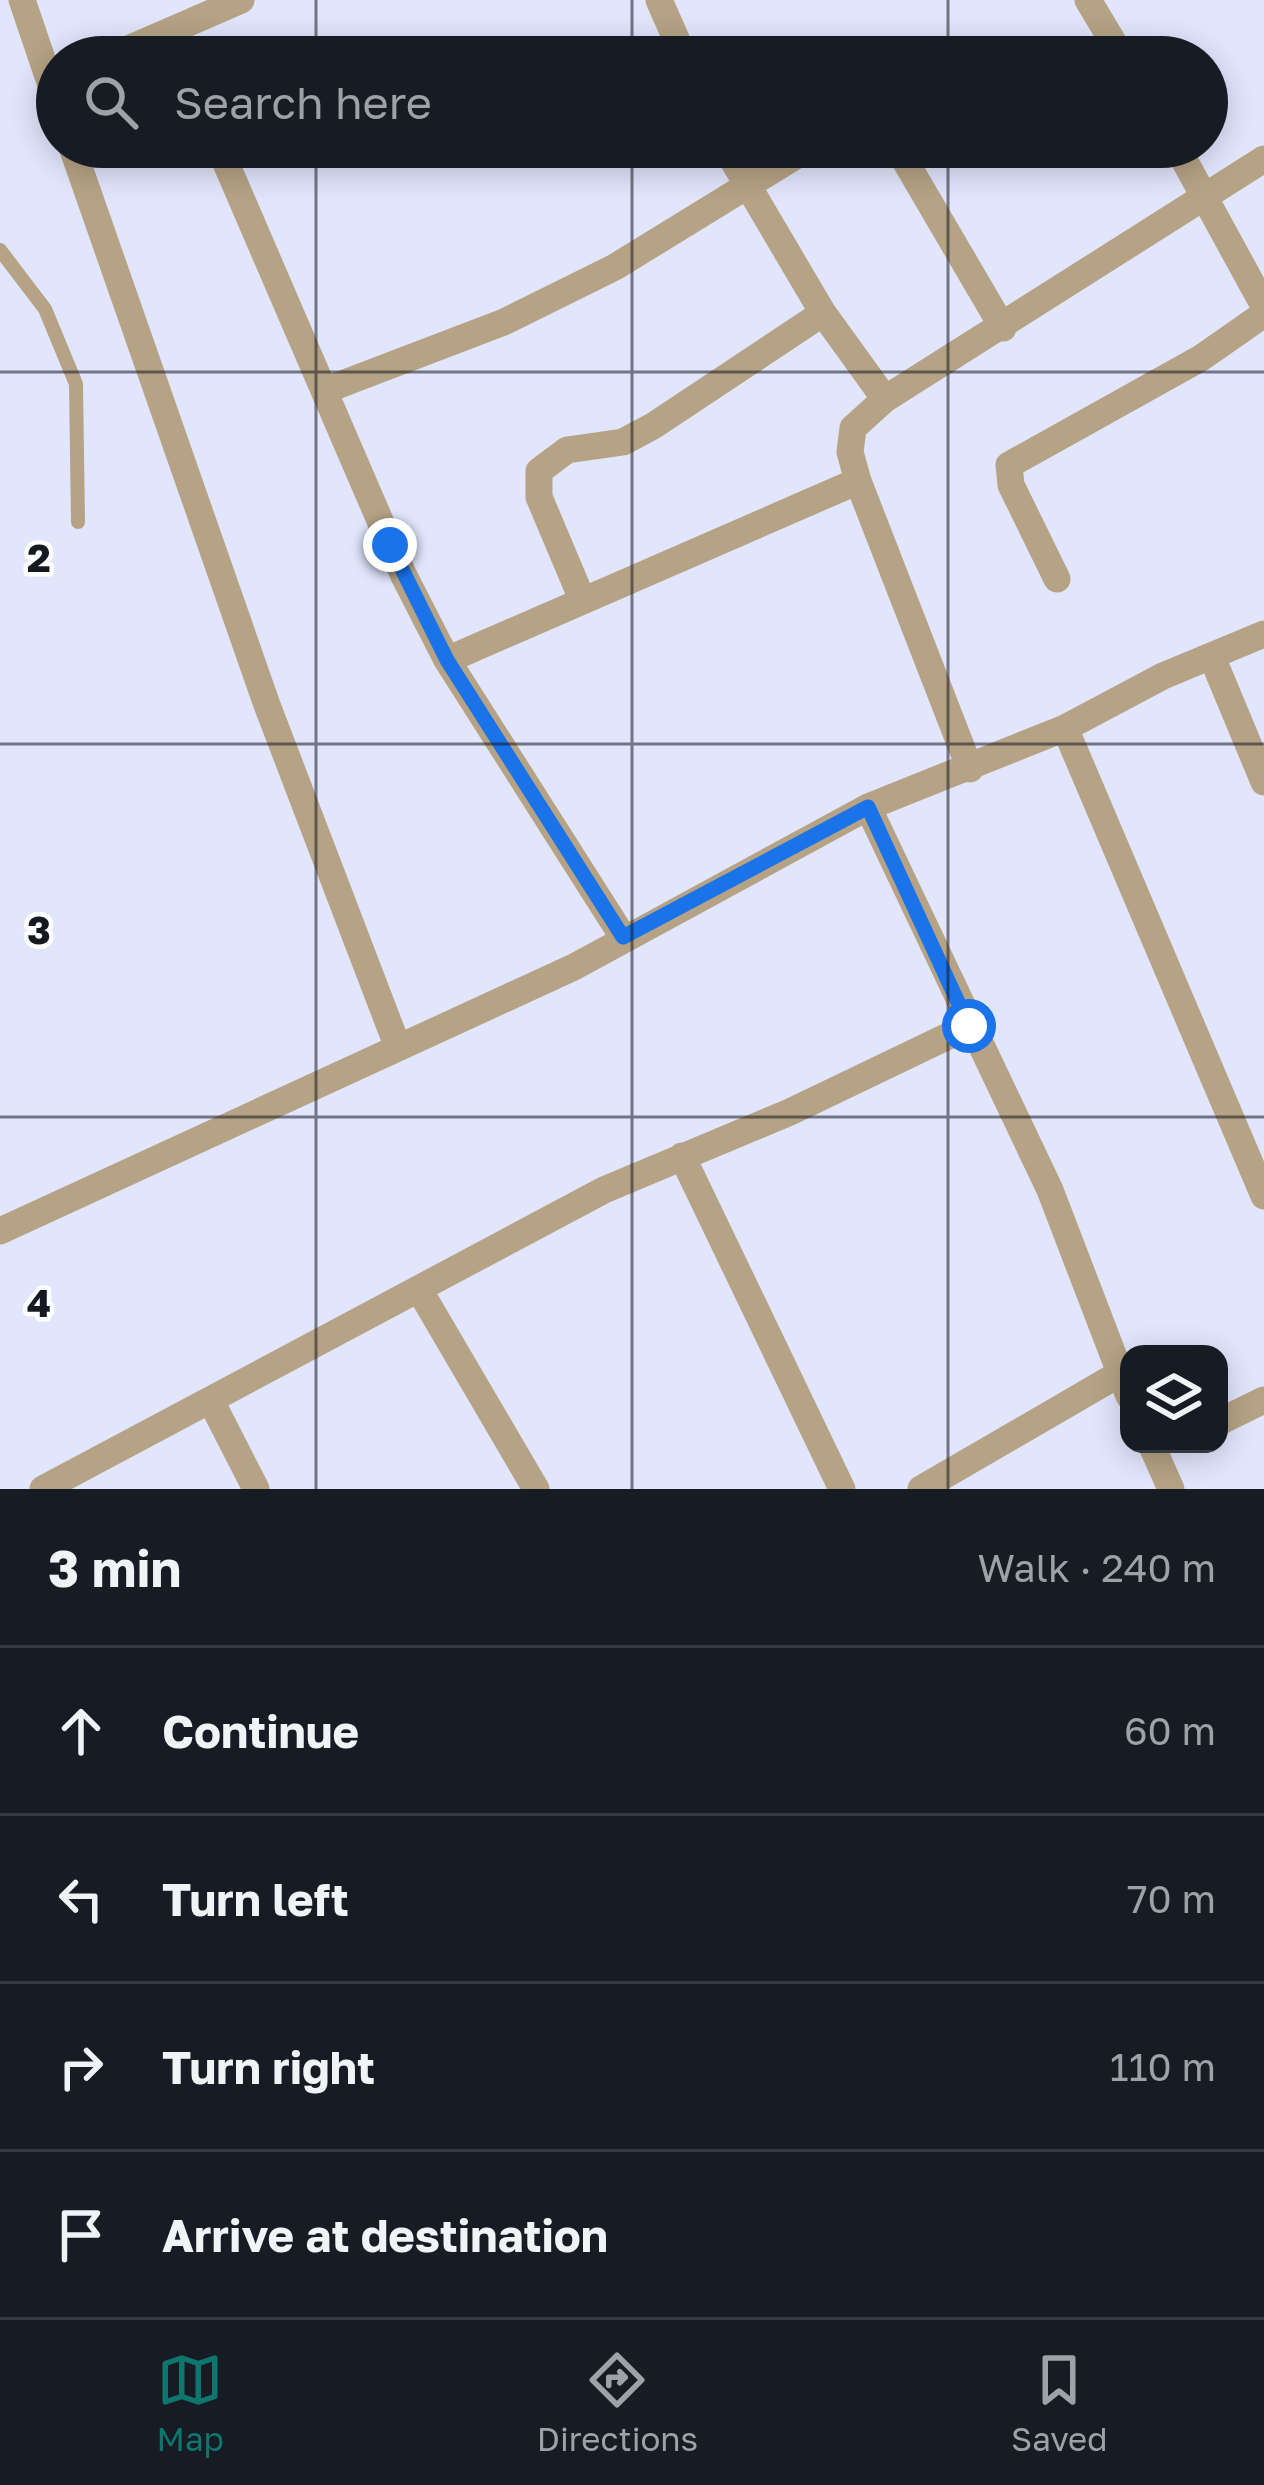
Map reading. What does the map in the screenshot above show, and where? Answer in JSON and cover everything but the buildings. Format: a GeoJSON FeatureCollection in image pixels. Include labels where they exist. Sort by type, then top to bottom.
{"type":"FeatureCollection","features":[{"type":"Feature","properties":{"kind":"street"},"geometry":{"type":"LineString","coordinates":[[22,0],[36,38]]}},
{"type":"Feature","properties":{"kind":"street"},"geometry":{"type":"LineString","coordinates":[[185,36],[241,0]]}},
{"type":"Feature","properties":{"kind":"street"},"geometry":{"type":"LineString","coordinates":[[659,0],[675,36]]}},
{"type":"Feature","properties":{"kind":"street"},"geometry":{"type":"LineString","coordinates":[[1088,0],[1109,36]]}},
{"type":"Feature","properties":{"kind":"street"},"geometry":{"type":"LineString","coordinates":[[970,769],[858,481],[850,452],[853,428],[885,399],[1208,199],[1264,159]]}},
{"type":"Feature","properties":{"kind":"street"},"geometry":{"type":"LineString","coordinates":[[79,168],[236,621],[398,1045]]}},
{"type":"Feature","properties":{"kind":"street"},"geometry":{"type":"LineString","coordinates":[[228,168],[376,516],[447,660],[623,937]]}},
{"type":"Feature","properties":{"kind":"street"},"geometry":{"type":"LineString","coordinates":[[736,168],[823,313],[885,399]]}},
{"type":"Feature","properties":{"kind":"street"},"geometry":{"type":"LineString","coordinates":[[326,390],[504,322],[615,267],[777,168]]}},
{"type":"Feature","properties":{"kind":"street"},"geometry":{"type":"LineString","coordinates":[[909,168],[1003,328]]}},
{"type":"Feature","properties":{"kind":"street"},"geometry":{"type":"LineString","coordinates":[[1057,579],[1011,485],[1009,465],[1201,358],[1264,310],[1190,168]]}},
{"type":"Feature","properties":{"kind":"street"},"geometry":{"type":"LineString","coordinates":[[582,599],[539,497],[538,471],[567,450],[623,442],[653,426],[823,313]]}},
{"type":"Feature","properties":{"kind":"street"},"geometry":{"type":"LineString","coordinates":[[447,660],[858,481]]}},
{"type":"Feature","properties":{"kind":"street"},"geometry":{"type":"LineString","coordinates":[[0,1231],[574,967],[868,807],[1065,728],[1163,676],[1264,634]]}},
{"type":"Feature","properties":{"kind":"street"},"geometry":{"type":"LineString","coordinates":[[1212,657],[1264,782]]}},
{"type":"Feature","properties":{"kind":"street"},"geometry":{"type":"LineString","coordinates":[[1065,728],[1264,1196]]}},
{"type":"Feature","properties":{"kind":"street"},"geometry":{"type":"LineString","coordinates":[[868,807],[1050,1190],[1120,1374]]}},
{"type":"Feature","properties":{"kind":"street"},"geometry":{"type":"LineString","coordinates":[[43,1489],[604,1190],[790,1112],[969,1026]]}},
{"type":"Feature","properties":{"kind":"street"},"geometry":{"type":"LineString","coordinates":[[682,1156],[842,1489]]}},
{"type":"Feature","properties":{"kind":"street"},"geometry":{"type":"LineString","coordinates":[[420,1291],[536,1489]]}},
{"type":"Feature","properties":{"kind":"street"},"geometry":{"type":"LineString","coordinates":[[922,1489],[1120,1387]]}},
{"type":"Feature","properties":{"kind":"street"},"geometry":{"type":"LineString","coordinates":[[1228,1418],[1264,1400]]}},
{"type":"Feature","properties":{"kind":"street"},"geometry":{"type":"LineString","coordinates":[[211,1401],[256,1489]]}},
{"type":"Feature","properties":{"kind":"street"},"geometry":{"type":"LineString","coordinates":[[1162,1453],[1172,1489]]}},
{"type":"Feature","properties":{"kind":"lane"},"geometry":{"type":"LineString","coordinates":[[0,250],[45,309],[76,384],[78,522]]}},
{"type":"Feature","properties":{"kind":"route"},"geometry":{"type":"LineString","coordinates":[[390,545],[447,660],[623,937],[868,807],[969,1026]]}}]}
